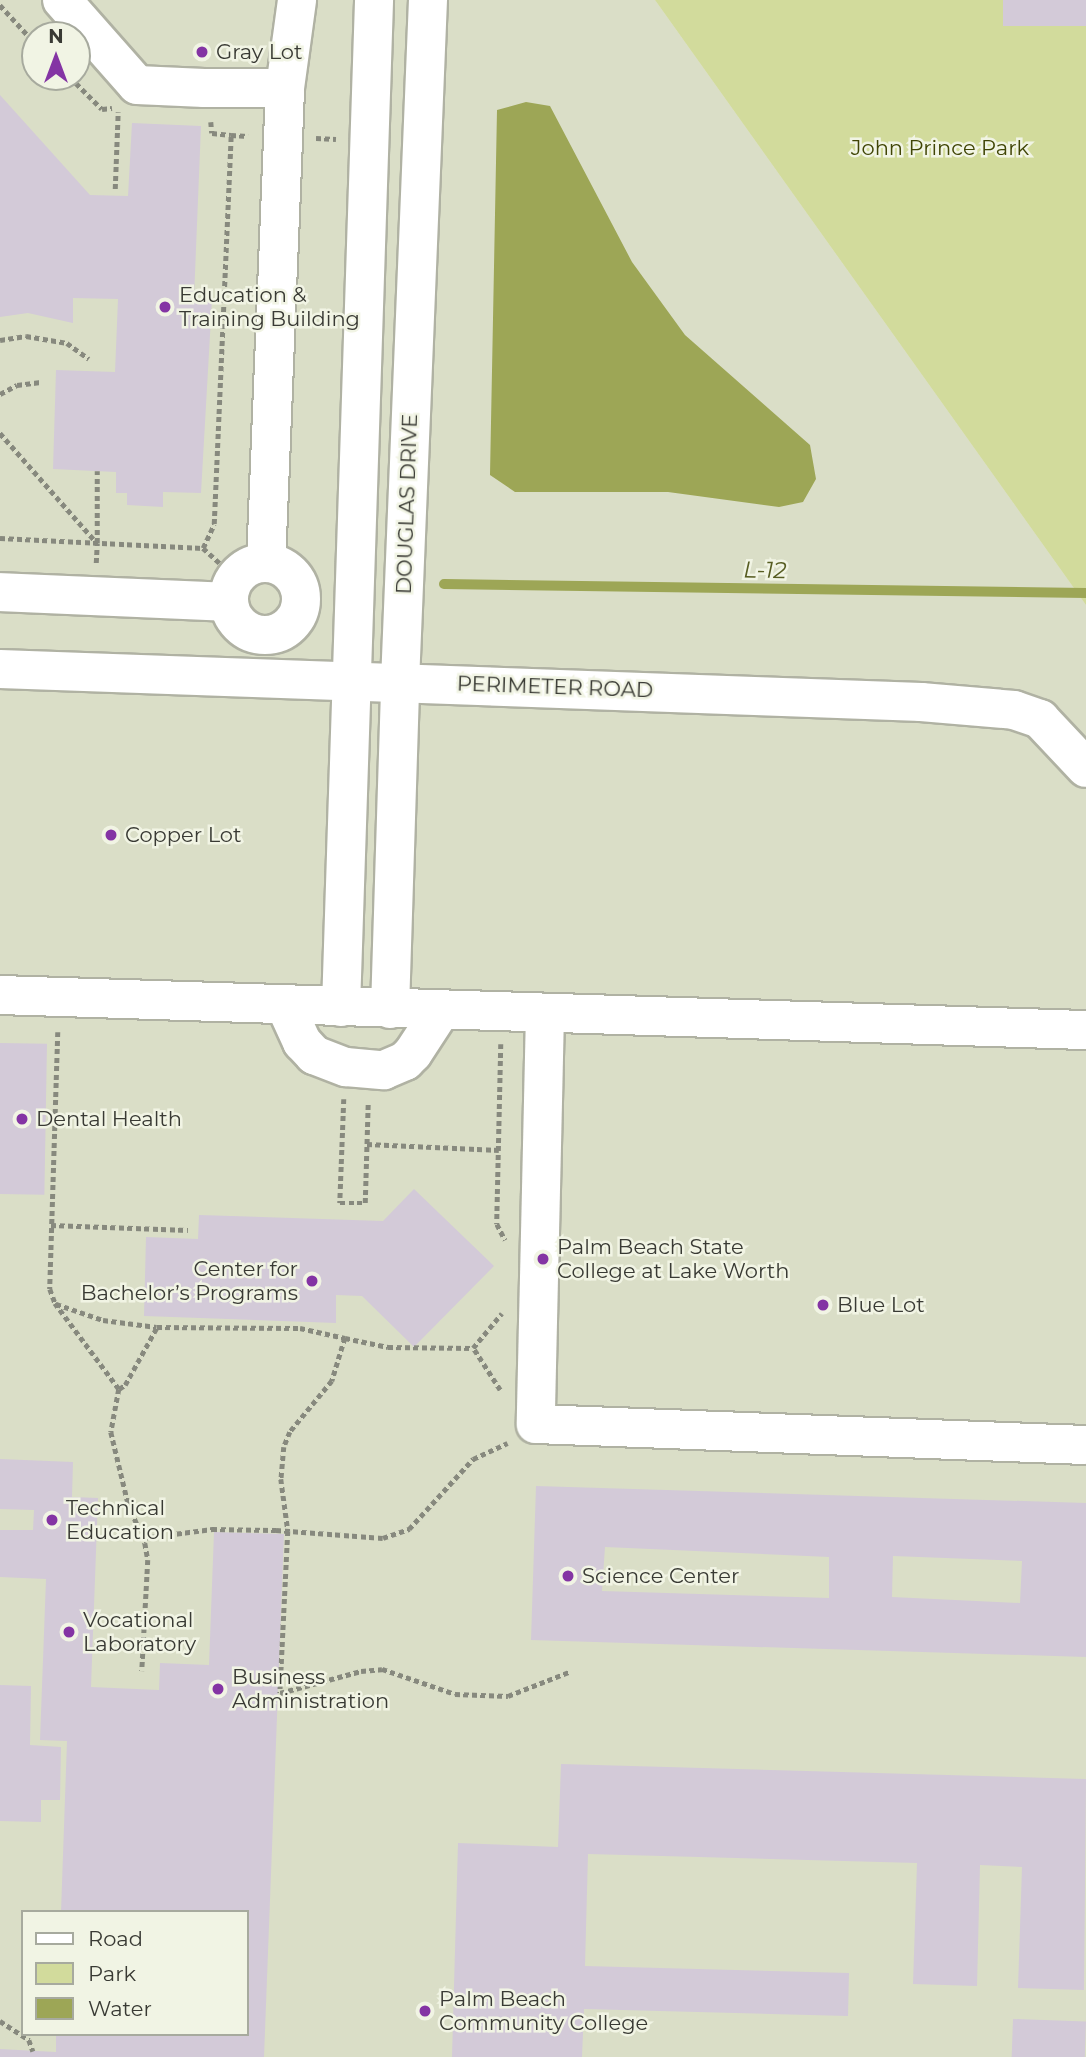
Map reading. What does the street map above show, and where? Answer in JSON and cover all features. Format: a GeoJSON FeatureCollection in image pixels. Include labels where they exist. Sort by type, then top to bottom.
{"type":"FeatureCollection","features":[{"type":"Feature","properties":{"kind":"street"},"geometry":{"type":"LineString","coordinates":[[62,0],[136,85],[285,88]]}},
{"type":"Feature","properties":{"kind":"street"},"geometry":{"type":"LineString","coordinates":[[0,592],[244,581],[284,138],[285,88],[297,0]]}},
{"type":"Feature","properties":{"kind":"street"},"geometry":{"type":"LineString","coordinates":[[341,1007],[374,0]]}},
{"type":"Feature","properties":{"kind":"street","name":"DOUGLAS DRIVE"},"geometry":{"type":"LineString","coordinates":[[390,1009],[400,682],[428,0]]}},
{"type":"Feature","properties":{"kind":"street","name":"PERIMETER ROAD"},"geometry":{"type":"LineString","coordinates":[[0,669],[921,702],[1014,710],[1040,719],[1086,768]]}},
{"type":"Feature","properties":{"kind":"street"},"geometry":{"type":"LineString","coordinates":[[0,995],[1086,1030]]}},
{"type":"Feature","properties":{"kind":"street"},"geometry":{"type":"LineString","coordinates":[[285,1005],[302,1042],[314,1055],[346,1067],[384,1070],[405,1061],[413,1053],[442,1010]]}},
{"type":"Feature","properties":{"kind":"street"},"geometry":{"type":"LineString","coordinates":[[545,1013],[537,1424],[1086,1445]]}},
{"type":"Feature","properties":{"kind":"path"},"geometry":{"type":"LineString","coordinates":[[0,5],[21,28]]}},
{"type":"Feature","properties":{"kind":"path"},"geometry":{"type":"LineString","coordinates":[[115,189],[118,108]]}},
{"type":"Feature","properties":{"kind":"path"},"geometry":{"type":"LineString","coordinates":[[203,548],[214,524],[231,135],[284,138]]}},
{"type":"Feature","properties":{"kind":"path"},"geometry":{"type":"LineString","coordinates":[[0,340],[26,336],[66,343],[89,359]]}},
{"type":"Feature","properties":{"kind":"path"},"geometry":{"type":"LineString","coordinates":[[0,394],[17,385],[41,382]]}},
{"type":"Feature","properties":{"kind":"path"},"geometry":{"type":"LineString","coordinates":[[0,433],[97,543]]}},
{"type":"Feature","properties":{"kind":"path"},"geometry":{"type":"LineString","coordinates":[[97,471],[97,543]]}},
{"type":"Feature","properties":{"kind":"path"},"geometry":{"type":"LineString","coordinates":[[0,538],[203,548],[244,581]]}},
{"type":"Feature","properties":{"kind":"path"},"geometry":{"type":"LineString","coordinates":[[58,1024],[50,1289],[55,1303],[119,1389]]}},
{"type":"Feature","properties":{"kind":"path"},"geometry":{"type":"LineString","coordinates":[[345,1091],[340,1203],[365,1203],[369,1092]]}},
{"type":"Feature","properties":{"kind":"path"},"geometry":{"type":"LineString","coordinates":[[367,1144],[499,1150]]}},
{"type":"Feature","properties":{"kind":"path"},"geometry":{"type":"LineString","coordinates":[[51,1225],[188,1230]]}},
{"type":"Feature","properties":{"kind":"path"},"geometry":{"type":"LineString","coordinates":[[55,1303],[103,1320],[157,1327],[300,1328],[388,1347],[473,1349]]}},
{"type":"Feature","properties":{"kind":"path"},"geometry":{"type":"LineString","coordinates":[[142,1671],[148,1560],[143,1538],[128,1503],[111,1432],[119,1389],[125,1385],[157,1327]]}},
{"type":"Feature","properties":{"kind":"path"},"geometry":{"type":"LineString","coordinates":[[345,1338],[332,1381],[290,1432],[284,1447],[281,1479],[288,1531],[280,1693],[361,1671],[382,1669],[455,1694],[508,1696],[569,1672]]}},
{"type":"Feature","properties":{"kind":"path"},"geometry":{"type":"LineString","coordinates":[[143,1538],[212,1529],[383,1538],[409,1529],[473,1459],[519,1438]]}},
{"type":"Feature","properties":{"kind":"path"},"geometry":{"type":"LineString","coordinates":[[0,2021],[21,2035]]}},
{"type":"Feature","properties":{"kind":"path"},"geometry":{"type":"LineString","coordinates":[[23,2036],[29,2040],[33,2051]]}},
{"type":"Feature","properties":{"kind":"shaded area","name":"Palm Beach State College at Lake Worth"},"geometry":{"type":"Polygon","coordinates":[[[0,0],[655,0],[1086,605],[1086,2057],[0,2057],[0,0]]]}},
{"type":"Feature","properties":{"kind":"green space","name":"John Prince Park"},"geometry":{"type":"Polygon","coordinates":[[[655,0],[1086,0],[1086,605],[655,0]]]}},
{"type":"Feature","properties":{"kind":"water"},"geometry":{"type":"Polygon","coordinates":[[[526,102],[550,106],[632,262],[685,335],[810,445],[816,479],[803,502],[779,507],[668,492],[515,492],[490,475],[497,110],[526,102]]]}},
{"type":"Feature","properties":{"kind":"building"},"geometry":{"type":"Polygon","coordinates":[[[1003,0],[1086,0],[1086,26],[1003,26],[1003,0]]]}},
{"type":"Feature","properties":{"kind":"building","name":"Education & Training Building"},"geometry":{"type":"Polygon","coordinates":[[[0,95],[90,195],[128,196],[132,123],[201,126],[194,298],[212,300],[201,493],[163,492],[163,507],[127,505],[127,493],[116,493],[116,472],[53,469],[56,370],[115,372],[118,299],[73,298],[73,323],[28,313],[0,317],[0,95]]]}},
{"type":"Feature","properties":{"kind":"building","name":"Dental Health"},"geometry":{"type":"Polygon","coordinates":[[[0,1043],[47,1044],[44,1195],[0,1194],[0,1043]]]}},
{"type":"Feature","properties":{"kind":"building","name":"Center for Bachelor’s Programs"},"geometry":{"type":"Polygon","coordinates":[[[414,1189],[494,1266],[414,1347],[362,1296],[336,1295],[336,1323],[144,1316],[146,1237],[198,1239],[199,1215],[383,1221],[414,1189]]]}},
{"type":"Feature","properties":{"kind":"building"},"geometry":{"type":"Polygon","coordinates":[[[0,1459],[73,1462],[72,1497],[98,1498],[91,1687],[159,1690],[160,1663],[209,1665],[214,1532],[284,1534],[264,2057],[0,2057],[0,2049],[56,2052],[56,2036],[248,2036],[248,1910],[61,1910],[67,1741],[40,1740],[46,1579],[0,1577],[0,1530],[33,1530],[34,1510],[0,1509],[0,1459]]]}},
{"type":"Feature","properties":{"kind":"building","name":"Science Center"},"geometry":{"type":"Polygon","coordinates":[[[536,1486],[1086,1503],[1086,1657],[531,1640],[536,1486]],[[605,1547],[602,1591],[829,1598],[829,1557],[605,1547]],[[893,1556],[892,1597],[1020,1603],[1022,1561],[893,1556]]]}},
{"type":"Feature","properties":{"kind":"building"},"geometry":{"type":"Polygon","coordinates":[[[0,1685],[31,1686],[30,1745],[61,1747],[60,1800],[41,1800],[41,1822],[0,1821],[0,1685]]]}},
{"type":"Feature","properties":{"kind":"building"},"geometry":{"type":"Polygon","coordinates":[[[561,1764],[1086,1779],[1084,1990],[1018,1988],[1022,1867],[980,1865],[977,1986],[913,1984],[917,1863],[588,1854],[585,1966],[849,1973],[848,2016],[584,2009],[582,2057],[452,2057],[458,1843],[558,1847],[561,1764]]]}},
{"type":"Feature","properties":{"kind":"building"},"geometry":{"type":"Polygon","coordinates":[[[1013,2019],[1086,2022],[1085,2057],[1012,2057],[1013,2019]]]}},
{"type":"Feature","properties":{"kind":"waterway","name":"L-12"},"geometry":{"type":"LineString","coordinates":[[444,584],[1086,593]]}},
{"type":"Feature","properties":{"kind":"place","name":"Gray Lot"},"geometry":{"type":"Point","coordinates":[202,52]}},
{"type":"Feature","properties":{"kind":"place","name":"Education & Training Building"},"geometry":{"type":"Point","coordinates":[165,307]}},
{"type":"Feature","properties":{"kind":"place","name":"Copper Lot"},"geometry":{"type":"Point","coordinates":[111,835]}},
{"type":"Feature","properties":{"kind":"place","name":"Dental Health"},"geometry":{"type":"Point","coordinates":[22,1119]}},
{"type":"Feature","properties":{"kind":"place","name":"Palm Beach State College at Lake Worth"},"geometry":{"type":"Point","coordinates":[543,1259]}},
{"type":"Feature","properties":{"kind":"place","name":"Center for Bachelor’s Programs"},"geometry":{"type":"Point","coordinates":[312,1281]}},
{"type":"Feature","properties":{"kind":"place","name":"Blue Lot"},"geometry":{"type":"Point","coordinates":[823,1305]}},
{"type":"Feature","properties":{"kind":"place","name":"Technical Education"},"geometry":{"type":"Point","coordinates":[52,1520]}},
{"type":"Feature","properties":{"kind":"place","name":"Science Center"},"geometry":{"type":"Point","coordinates":[568,1576]}},
{"type":"Feature","properties":{"kind":"place","name":"Vocational Laboratory"},"geometry":{"type":"Point","coordinates":[69,1632]}},
{"type":"Feature","properties":{"kind":"place","name":"Business Administration"},"geometry":{"type":"Point","coordinates":[218,1689]}},
{"type":"Feature","properties":{"kind":"place","name":"Palm Beach Community College"},"geometry":{"type":"Point","coordinates":[425,2011]}}]}
